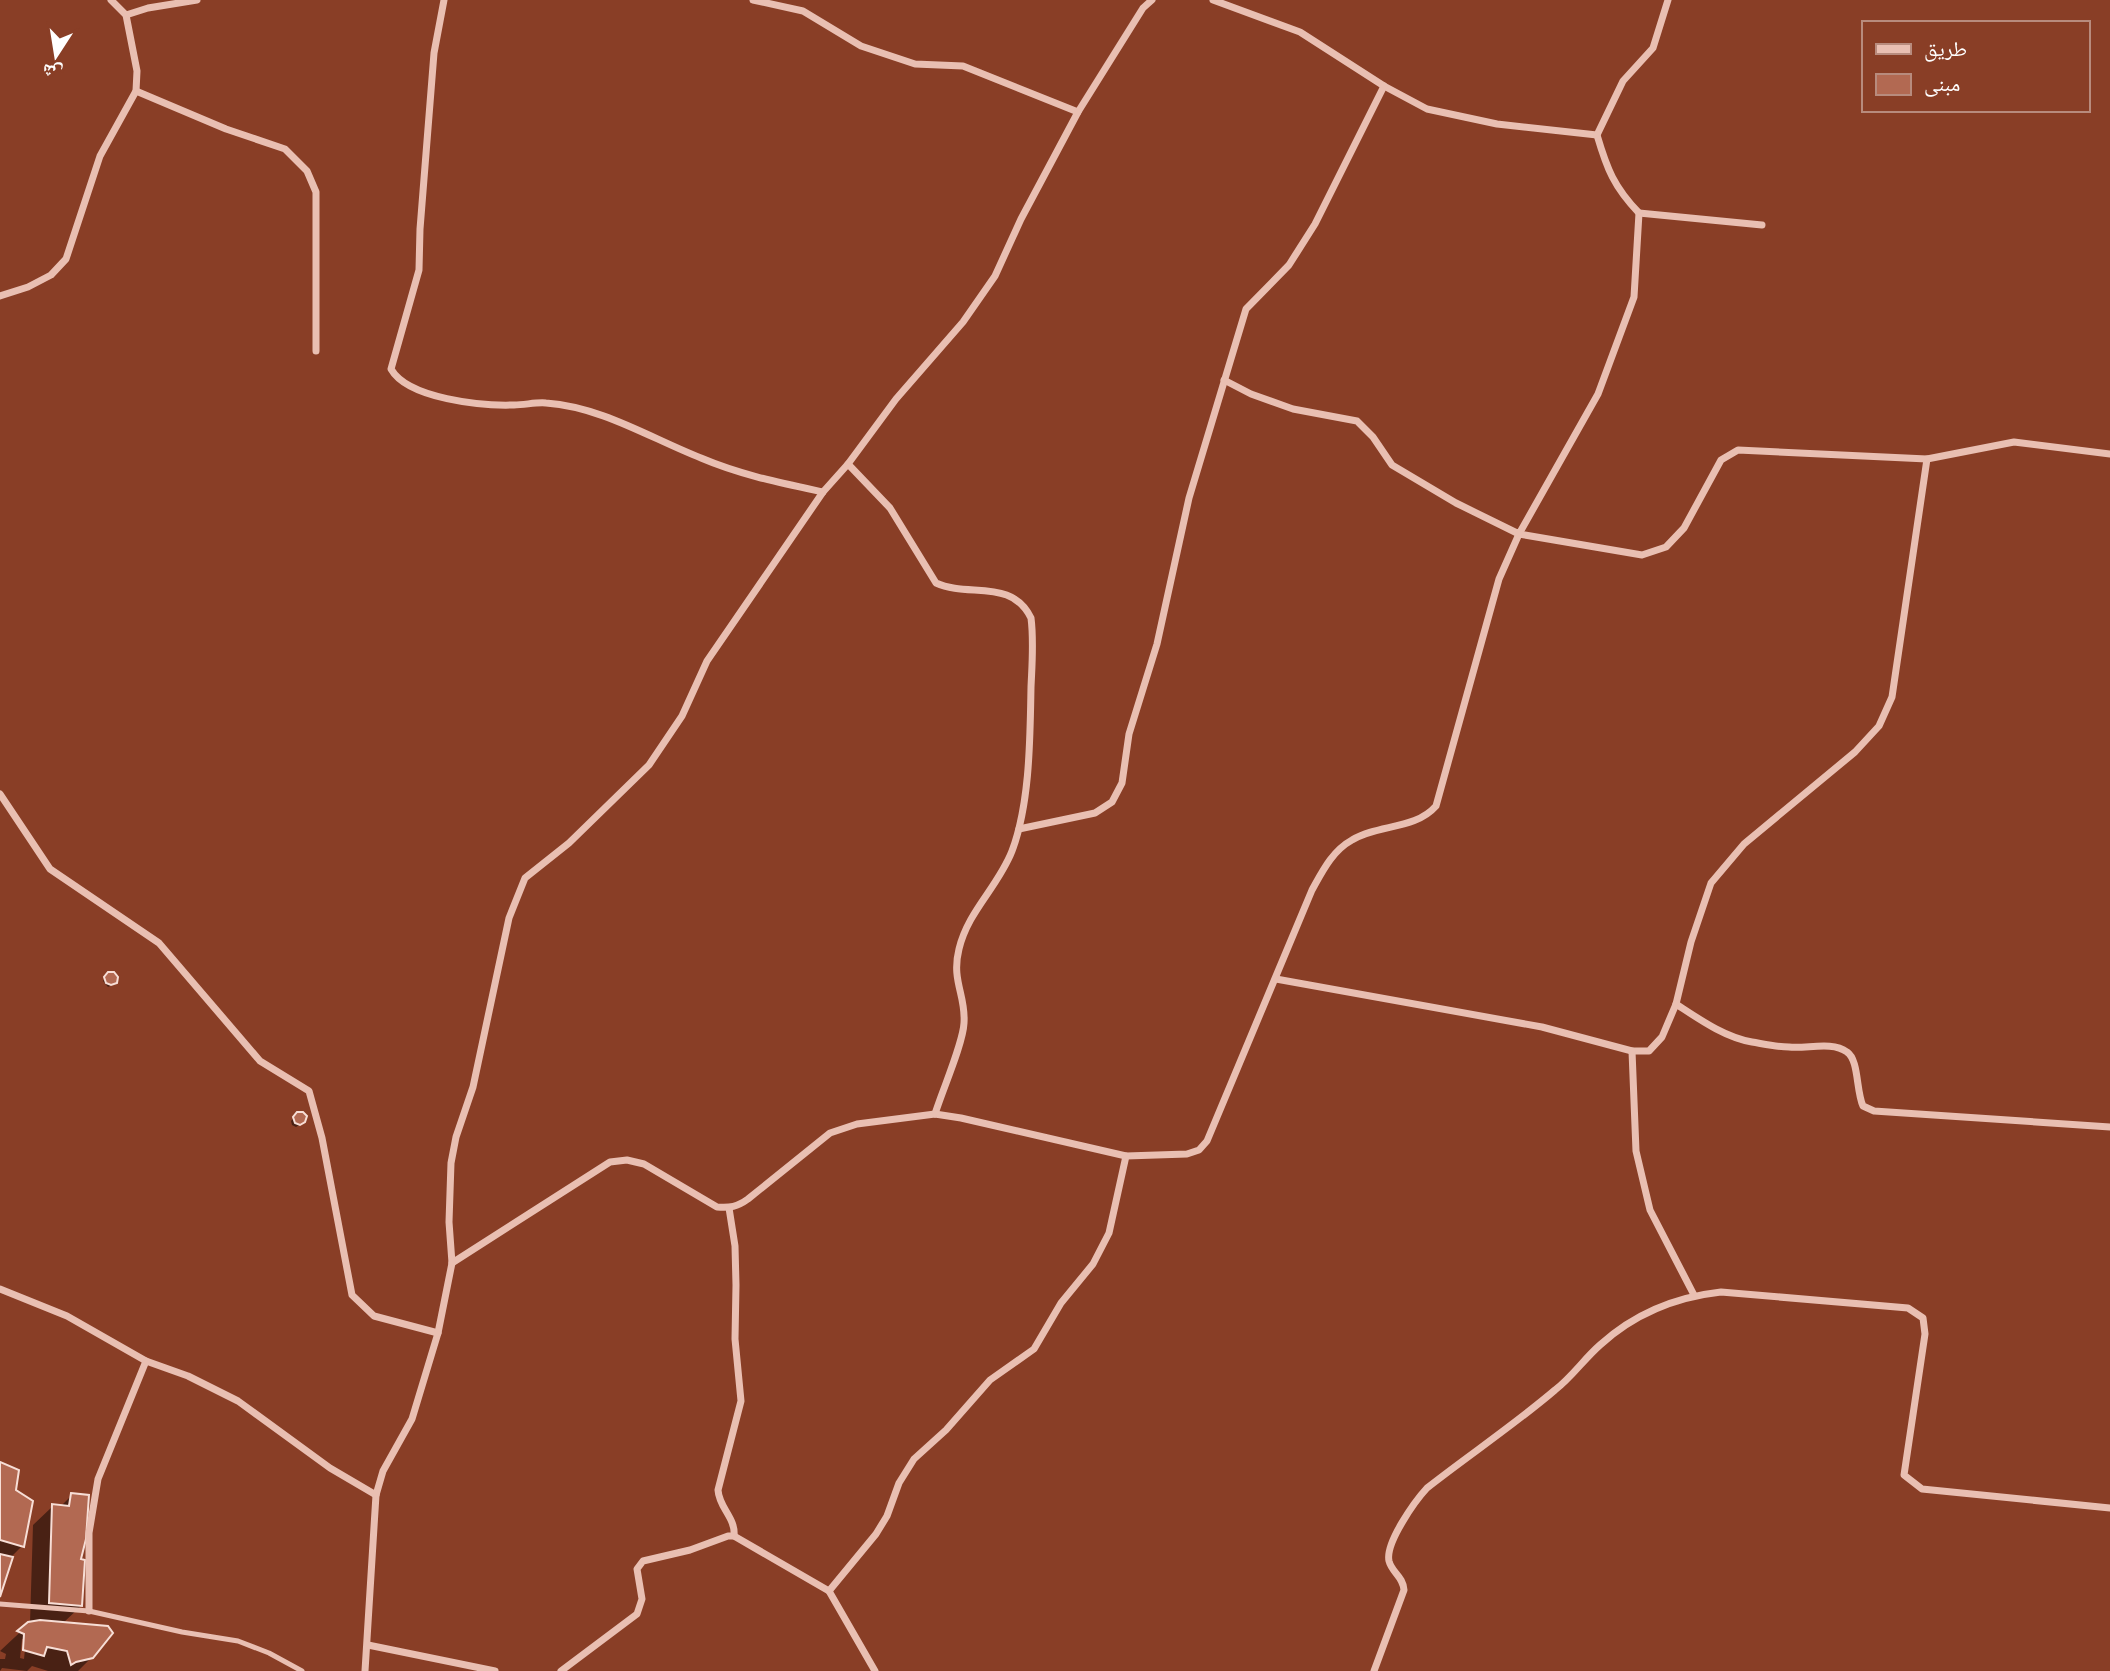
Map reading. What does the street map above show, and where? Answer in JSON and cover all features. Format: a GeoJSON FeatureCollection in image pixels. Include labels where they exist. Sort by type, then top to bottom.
{"type":"FeatureCollection","features":[{"type":"Feature","properties":{"kind":"street"},"geometry":{"type":"LineString","coordinates":[[0,296],[28,287],[51,275],[66,259],[100,156],[136,91],[137,71],[126,15],[111,0]]}},
{"type":"Feature","properties":{"kind":"street"},"geometry":{"type":"LineString","coordinates":[[126,15],[148,8],[197,0]]}},
{"type":"Feature","properties":{"kind":"street"},"geometry":{"type":"LineString","coordinates":[[444,0],[434,52],[419,270],[391,369],[395,376],[404,384],[422,392],[461,401],[512,405],[544,403],[582,408],[746,475],[823,492]]}},
{"type":"Feature","properties":{"kind":"street"},"geometry":{"type":"LineString","coordinates":[[753,0],[803,11],[861,46],[915,64],[963,66],[1077,113]]}},
{"type":"Feature","properties":{"kind":"street"},"geometry":{"type":"LineString","coordinates":[[365,1671],[369,1645],[376,1495],[383,1471],[412,1419],[438,1333],[452,1262],[449,1222],[451,1163],[456,1137],[473,1087],[509,918],[525,878],[569,843],[649,765],[682,716],[707,661],[823,492],[848,464],[896,399],[963,322],[995,276],[1021,219],[1077,113],[1143,8],[1152,0]]}},
{"type":"Feature","properties":{"kind":"street"},"geometry":{"type":"LineString","coordinates":[[1213,0],[1300,32],[1384,86],[1427,109],[1497,124],[1597,135]]}},
{"type":"Feature","properties":{"kind":"street"},"geometry":{"type":"LineString","coordinates":[[1668,0],[1653,48],[1623,81],[1597,135],[1607,171],[1621,194],[1639,213],[1762,225]]}},
{"type":"Feature","properties":{"kind":"street"},"geometry":{"type":"LineString","coordinates":[[1019,829],[1095,813],[1112,802],[1122,783],[1129,734],[1157,644],[1189,498],[1246,309],[1289,265],[1315,224],[1384,86]]}},
{"type":"Feature","properties":{"kind":"street"},"geometry":{"type":"LineString","coordinates":[[136,91],[226,129],[285,149],[307,171],[316,192],[316,351]]}},
{"type":"Feature","properties":{"kind":"street"},"geometry":{"type":"LineString","coordinates":[[452,1262],[610,1162],[627,1160],[644,1164],[717,1207],[729,1208],[740,1205],[830,1133],[857,1124],[935,1114],[1126,1156],[1187,1154],[1199,1150],[1207,1141],[1312,890],[1330,859],[1352,839],[1427,817],[1436,806],[1499,579],[1519,534],[1598,394],[1634,297],[1639,213]]}},
{"type":"Feature","properties":{"kind":"street"},"geometry":{"type":"LineString","coordinates":[[1224,380],[1293,410],[1357,421],[1373,437],[1392,465],[1456,503],[1519,534],[1642,555],[1666,547],[1684,528],[1721,460],[1738,450],[1927,459],[2014,442],[2110,454]]}},
{"type":"Feature","properties":{"kind":"street"},"geometry":{"type":"LineString","coordinates":[[1276,979],[1542,1027],[1632,1051],[1649,1051],[1662,1037],[1676,1004],[1691,942],[1711,883],[1744,844],[1855,752],[1879,726],[1892,698],[1927,459]]}},
{"type":"Feature","properties":{"kind":"street"},"geometry":{"type":"LineString","coordinates":[[848,464],[890,508],[936,583],[1017,598],[1026,607],[1031,618],[1030,725],[1019,829],[1011,854],[964,931],[956,965],[965,1011],[964,1027],[935,1114]]}},
{"type":"Feature","properties":{"kind":"street"},"geometry":{"type":"LineString","coordinates":[[0,794],[50,869],[159,943],[260,1061],[309,1091],[322,1138],[352,1295],[374,1316],[438,1333]]}},
{"type":"Feature","properties":{"kind":"street"},"geometry":{"type":"LineString","coordinates":[[1676,1004],[1716,1029],[1748,1042],[1790,1048],[1834,1046],[1847,1052],[1855,1061],[1858,1094],[1863,1106],[1874,1111],[2110,1127]]}},
{"type":"Feature","properties":{"kind":"street"},"geometry":{"type":"LineString","coordinates":[[1632,1051],[1636,1151],[1650,1210],[1694,1295]]}},
{"type":"Feature","properties":{"kind":"street"},"geometry":{"type":"LineString","coordinates":[[829,1591],[876,1534],[887,1516],[899,1483],[914,1459],[946,1430],[990,1380],[1034,1349],[1061,1303],[1094,1264],[1108,1233],[1126,1156]]}},
{"type":"Feature","properties":{"kind":"street"},"geometry":{"type":"LineString","coordinates":[[729,1208],[734,1246],[735,1339],[741,1401],[718,1490],[720,1502],[733,1522],[734,1536]]}},
{"type":"Feature","properties":{"kind":"street"},"geometry":{"type":"LineString","coordinates":[[0,1289],[67,1316],[146,1361],[188,1376],[238,1401],[330,1468],[376,1495]]}},
{"type":"Feature","properties":{"kind":"street"},"geometry":{"type":"LineString","coordinates":[[1374,1671],[1404,1590],[1404,1582],[1391,1566],[1389,1555],[1408,1513],[1427,1488],[1556,1390],[1599,1346],[1620,1329],[1643,1314],[1694,1295],[1721,1292],[1908,1308],[1923,1318],[1925,1334],[1904,1475],[1922,1489],[2110,1508]]}},
{"type":"Feature","properties":{"kind":"street"},"geometry":{"type":"LineString","coordinates":[[89,1611],[89,1533],[97,1479],[146,1361]]}},
{"type":"Feature","properties":{"kind":"street"},"geometry":{"type":"LineString","coordinates":[[561,1671],[637,1614],[642,1599],[637,1569],[643,1561],[734,1536],[829,1591],[875,1671]]}},
{"type":"Feature","properties":{"kind":"street"},"geometry":{"type":"LineString","coordinates":[[369,1645],[495,1671]]}},
{"type":"Feature","properties":{"kind":"lane"},"geometry":{"type":"LineString","coordinates":[[0,1604],[89,1611],[182,1632],[239,1641],[302,1671]]}},
{"type":"Feature","properties":{"kind":"building"},"geometry":{"type":"Polygon","coordinates":[[[108,972],[114,972],[118,977],[117,983],[106,983],[104,977],[108,972]]]}},
{"type":"Feature","properties":{"kind":"building"},"geometry":{"type":"Polygon","coordinates":[[[297,1112],[303,1112],[307,1116],[305,1122],[300,1125],[295,1123],[293,1117],[297,1112]]]}},
{"type":"Feature","properties":{"kind":"building"},"geometry":{"type":"Polygon","coordinates":[[[0,1462],[19,1470],[16,1490],[33,1501],[24,1547],[0,1540],[0,1462]]]}},
{"type":"Feature","properties":{"kind":"building"},"geometry":{"type":"Polygon","coordinates":[[[71,1493],[89,1495],[86,1539],[81,1559],[85,1560],[82,1606],[49,1603],[52,1504],[69,1506],[71,1493]]]}},
{"type":"Feature","properties":{"kind":"building"},"geometry":{"type":"Polygon","coordinates":[[[0,1554],[13,1557],[0,1597],[0,1554]]]}},
{"type":"Feature","properties":{"kind":"building"},"geometry":{"type":"Polygon","coordinates":[[[40,1620],[108,1626],[113,1633],[93,1658],[71,1665],[67,1651],[47,1647],[44,1656],[23,1650],[24,1634],[17,1631],[28,1622],[40,1620]]]}}]}
